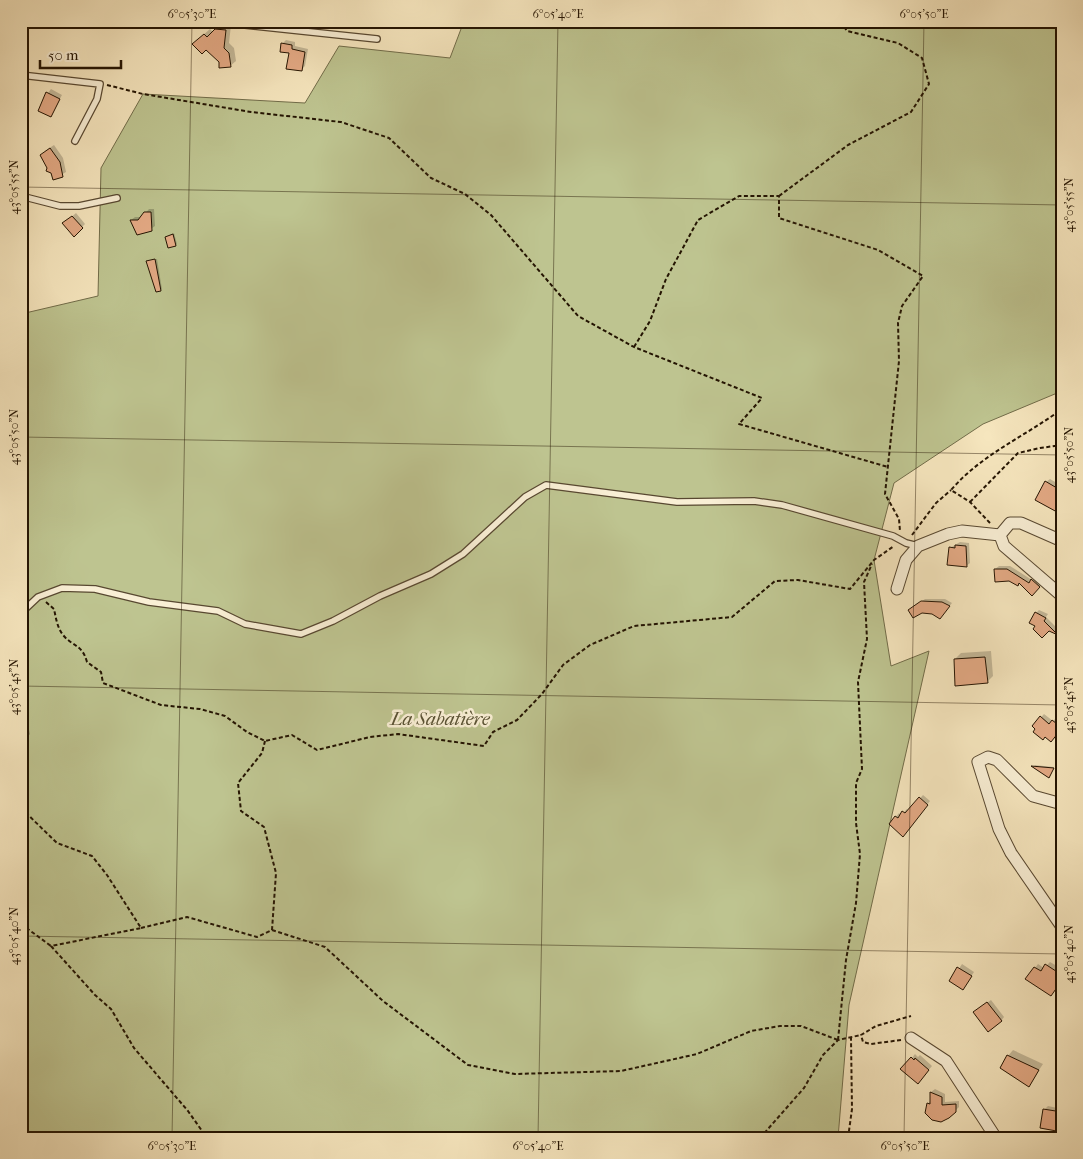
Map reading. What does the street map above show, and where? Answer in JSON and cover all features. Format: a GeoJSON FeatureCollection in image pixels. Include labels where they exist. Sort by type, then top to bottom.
{"type":"FeatureCollection","features":[{"type":"Feature","properties":{"kind":"street"},"geometry":{"type":"LineString","coordinates":[[1062,541],[1021,523],[1010,523],[1002,532],[1004,546],[1062,596]]}},
{"type":"Feature","properties":{"kind":"street"},"geometry":{"type":"LineString","coordinates":[[897,588],[906,560],[918,546],[948,534],[962,531],[1002,532]]}},
{"type":"Feature","properties":{"kind":"street"},"geometry":{"type":"LineString","coordinates":[[1062,804],[1033,796],[998,760],[988,757],[978,762],[999,829],[1011,854],[1062,927]]}},
{"type":"Feature","properties":{"kind":"street"},"geometry":{"type":"LineString","coordinates":[[911,1038],[946,1061],[996,1138]]}},
{"type":"Feature","properties":{"kind":"lane"},"geometry":{"type":"LineString","coordinates":[[208,21],[377,39]]}},
{"type":"Feature","properties":{"kind":"lane"},"geometry":{"type":"LineString","coordinates":[[21,75],[100,84],[97,99],[75,140]]}},
{"type":"Feature","properties":{"kind":"lane"},"geometry":{"type":"LineString","coordinates":[[21,196],[60,206],[79,206],[117,198]]}},
{"type":"Feature","properties":{"kind":"lane"},"geometry":{"type":"LineString","coordinates":[[21,613],[38,596],[62,588],[95,589],[149,602],[218,611],[245,624],[301,634],[333,621],[380,596],[431,574],[463,554],[525,497],[546,484],[677,502],[754,501],[782,505],[893,536],[918,546]]}},
{"type":"Feature","properties":{"kind":"path"},"geometry":{"type":"LineString","coordinates":[[634,347],[650,320],[666,279],[698,220],[739,196],[779,196],[848,145],[911,112],[929,84],[922,58],[898,43],[846,31],[840,21]]}},
{"type":"Feature","properties":{"kind":"path"},"geometry":{"type":"LineString","coordinates":[[100,84],[143,94],[251,112],[341,122],[389,138],[431,178],[465,194],[491,216],[578,316],[634,347],[762,398],[739,424],[888,467]]}},
{"type":"Feature","properties":{"kind":"path"},"geometry":{"type":"LineString","coordinates":[[779,196],[779,218],[878,250],[923,276],[902,306],[898,323],[899,361],[885,494],[899,519],[903,541]]}},
{"type":"Feature","properties":{"kind":"path"},"geometry":{"type":"LineString","coordinates":[[38,596],[54,608],[57,624],[64,636],[84,651],[86,662],[101,672],[103,682],[161,705],[200,709],[225,716],[247,732],[265,741],[292,735],[317,750],[370,737],[398,734],[484,746],[493,732],[517,720],[542,694],[563,664],[590,645],[634,626],[732,617],[775,581],[798,580],[850,589],[874,560],[903,541],[936,503],[966,473],[988,456],[1062,409]]}},
{"type":"Feature","properties":{"kind":"path"},"geometry":{"type":"LineString","coordinates":[[970,502],[1018,453],[1062,446]]}},
{"type":"Feature","properties":{"kind":"path"},"geometry":{"type":"LineString","coordinates":[[951,490],[970,502],[990,524],[1002,532]]}},
{"type":"Feature","properties":{"kind":"path"},"geometry":{"type":"LineString","coordinates":[[838,1040],[846,960],[856,903],[860,854],[856,823],[856,783],[862,769],[858,682],[867,639],[864,582],[874,560]]}},
{"type":"Feature","properties":{"kind":"path"},"geometry":{"type":"LineString","coordinates":[[265,741],[262,753],[238,783],[241,810],[264,827],[276,873],[272,930]]}},
{"type":"Feature","properties":{"kind":"path"},"geometry":{"type":"LineString","coordinates":[[21,808],[57,842],[92,856],[107,874],[141,928]]}},
{"type":"Feature","properties":{"kind":"path"},"geometry":{"type":"LineString","coordinates":[[51,946],[187,917],[257,937],[272,930],[325,947],[383,1000],[468,1065],[515,1074],[621,1070],[697,1054],[751,1030],[780,1026],[801,1026],[838,1040]]}},
{"type":"Feature","properties":{"kind":"path"},"geometry":{"type":"LineString","coordinates":[[21,924],[51,946],[94,995],[111,1009],[134,1048],[188,1111],[207,1138]]}},
{"type":"Feature","properties":{"kind":"path"},"geometry":{"type":"LineString","coordinates":[[760,1138],[804,1088],[823,1055],[838,1040],[861,1035],[876,1026],[911,1016]]}},
{"type":"Feature","properties":{"kind":"path"},"geometry":{"type":"LineString","coordinates":[[861,1035],[863,1042],[871,1044],[911,1038]]}},
{"type":"Feature","properties":{"kind":"path"},"geometry":{"type":"LineString","coordinates":[[848,1138],[852,1109],[851,1037]]}},
{"type":"Feature","properties":{"kind":"green space","name":"La Sabatière"},"geometry":{"type":"Polygon","coordinates":[[[464,21],[1062,21],[1062,391],[983,424],[894,483],[874,560],[891,666],[929,651],[849,1005],[838,1138],[21,1138],[21,314],[98,296],[101,168],[143,94],[305,103],[339,46],[450,58],[464,21]]]}},
{"type":"Feature","properties":{"kind":"building"},"geometry":{"type":"Polygon","coordinates":[[[215,29],[226,30],[224,48],[229,53],[231,67],[219,68],[219,62],[206,50],[202,54],[192,44],[204,34],[207,37],[215,29]]]}},
{"type":"Feature","properties":{"kind":"building"},"geometry":{"type":"Polygon","coordinates":[[[281,43],[292,45],[292,49],[305,52],[302,71],[286,69],[289,53],[280,52],[281,43]]]}},
{"type":"Feature","properties":{"kind":"building"},"geometry":{"type":"Polygon","coordinates":[[[46,92],[60,99],[51,117],[38,111],[46,92]]]}},
{"type":"Feature","properties":{"kind":"building"},"geometry":{"type":"Polygon","coordinates":[[[50,148],[60,162],[63,177],[53,180],[51,173],[46,171],[47,168],[40,155],[50,148]]]}},
{"type":"Feature","properties":{"kind":"building"},"geometry":{"type":"Polygon","coordinates":[[[144,212],[151,212],[152,231],[137,235],[130,220],[138,220],[144,212]]]}},
{"type":"Feature","properties":{"kind":"building"},"geometry":{"type":"Polygon","coordinates":[[[72,216],[83,228],[74,237],[62,223],[72,216]]]}},
{"type":"Feature","properties":{"kind":"building"},"geometry":{"type":"Polygon","coordinates":[[[173,234],[176,246],[168,248],[165,237],[173,234]]]}},
{"type":"Feature","properties":{"kind":"building"},"geometry":{"type":"Polygon","coordinates":[[[155,259],[161,291],[156,292],[146,261],[155,259]]]}},
{"type":"Feature","properties":{"kind":"building"},"geometry":{"type":"Polygon","coordinates":[[[1045,481],[1062,491],[1062,502],[1057,512],[1035,500],[1045,481]]]}},
{"type":"Feature","properties":{"kind":"building"},"geometry":{"type":"Polygon","coordinates":[[[955,545],[966,546],[967,567],[947,565],[949,547],[955,548],[955,545]]]}},
{"type":"Feature","properties":{"kind":"building"},"geometry":{"type":"Polygon","coordinates":[[[994,569],[1007,569],[1029,583],[1031,579],[1040,587],[1032,596],[1019,583],[1018,586],[1009,581],[995,582],[994,569]]]}},
{"type":"Feature","properties":{"kind":"building"},"geometry":{"type":"Polygon","coordinates":[[[921,601],[942,602],[950,606],[940,619],[932,614],[922,613],[913,618],[908,610],[921,601]]]}},
{"type":"Feature","properties":{"kind":"building"},"geometry":{"type":"Polygon","coordinates":[[[1035,612],[1046,618],[1044,621],[1058,635],[1049,631],[1042,638],[1033,629],[1035,626],[1029,623],[1035,612]]]}},
{"type":"Feature","properties":{"kind":"building"},"geometry":{"type":"Polygon","coordinates":[[[985,657],[988,683],[955,686],[954,659],[985,657]]]}},
{"type":"Feature","properties":{"kind":"building"},"geometry":{"type":"Polygon","coordinates":[[[1040,716],[1049,724],[1052,720],[1062,728],[1051,742],[1045,737],[1043,740],[1033,732],[1035,729],[1032,726],[1040,716]]]}},
{"type":"Feature","properties":{"kind":"building"},"geometry":{"type":"Polygon","coordinates":[[[1031,766],[1054,768],[1049,778],[1031,766]]]}},
{"type":"Feature","properties":{"kind":"building"},"geometry":{"type":"Polygon","coordinates":[[[919,797],[928,805],[903,837],[889,824],[895,816],[898,818],[902,811],[905,813],[919,797]]]}},
{"type":"Feature","properties":{"kind":"building"},"geometry":{"type":"Polygon","coordinates":[[[1045,964],[1062,975],[1062,980],[1051,996],[1025,979],[1034,967],[1041,971],[1045,964]]]}},
{"type":"Feature","properties":{"kind":"building"},"geometry":{"type":"Polygon","coordinates":[[[957,967],[972,976],[963,990],[949,981],[957,967]]]}},
{"type":"Feature","properties":{"kind":"building"},"geometry":{"type":"Polygon","coordinates":[[[987,1002],[1002,1021],[988,1032],[973,1012],[987,1002]]]}},
{"type":"Feature","properties":{"kind":"building"},"geometry":{"type":"Polygon","coordinates":[[[1007,1055],[1039,1070],[1029,1087],[1000,1068],[1007,1055]]]}},
{"type":"Feature","properties":{"kind":"building"},"geometry":{"type":"Polygon","coordinates":[[[911,1057],[914,1060],[915,1058],[929,1070],[918,1084],[900,1069],[911,1057]]]}},
{"type":"Feature","properties":{"kind":"building"},"geometry":{"type":"Polygon","coordinates":[[[930,1092],[942,1097],[942,1105],[956,1104],[956,1112],[941,1122],[932,1120],[925,1113],[927,1103],[930,1104],[930,1092]]]}},
{"type":"Feature","properties":{"kind":"building"},"geometry":{"type":"Polygon","coordinates":[[[1043,1109],[1062,1112],[1062,1132],[1040,1128],[1043,1109]]]}}]}
